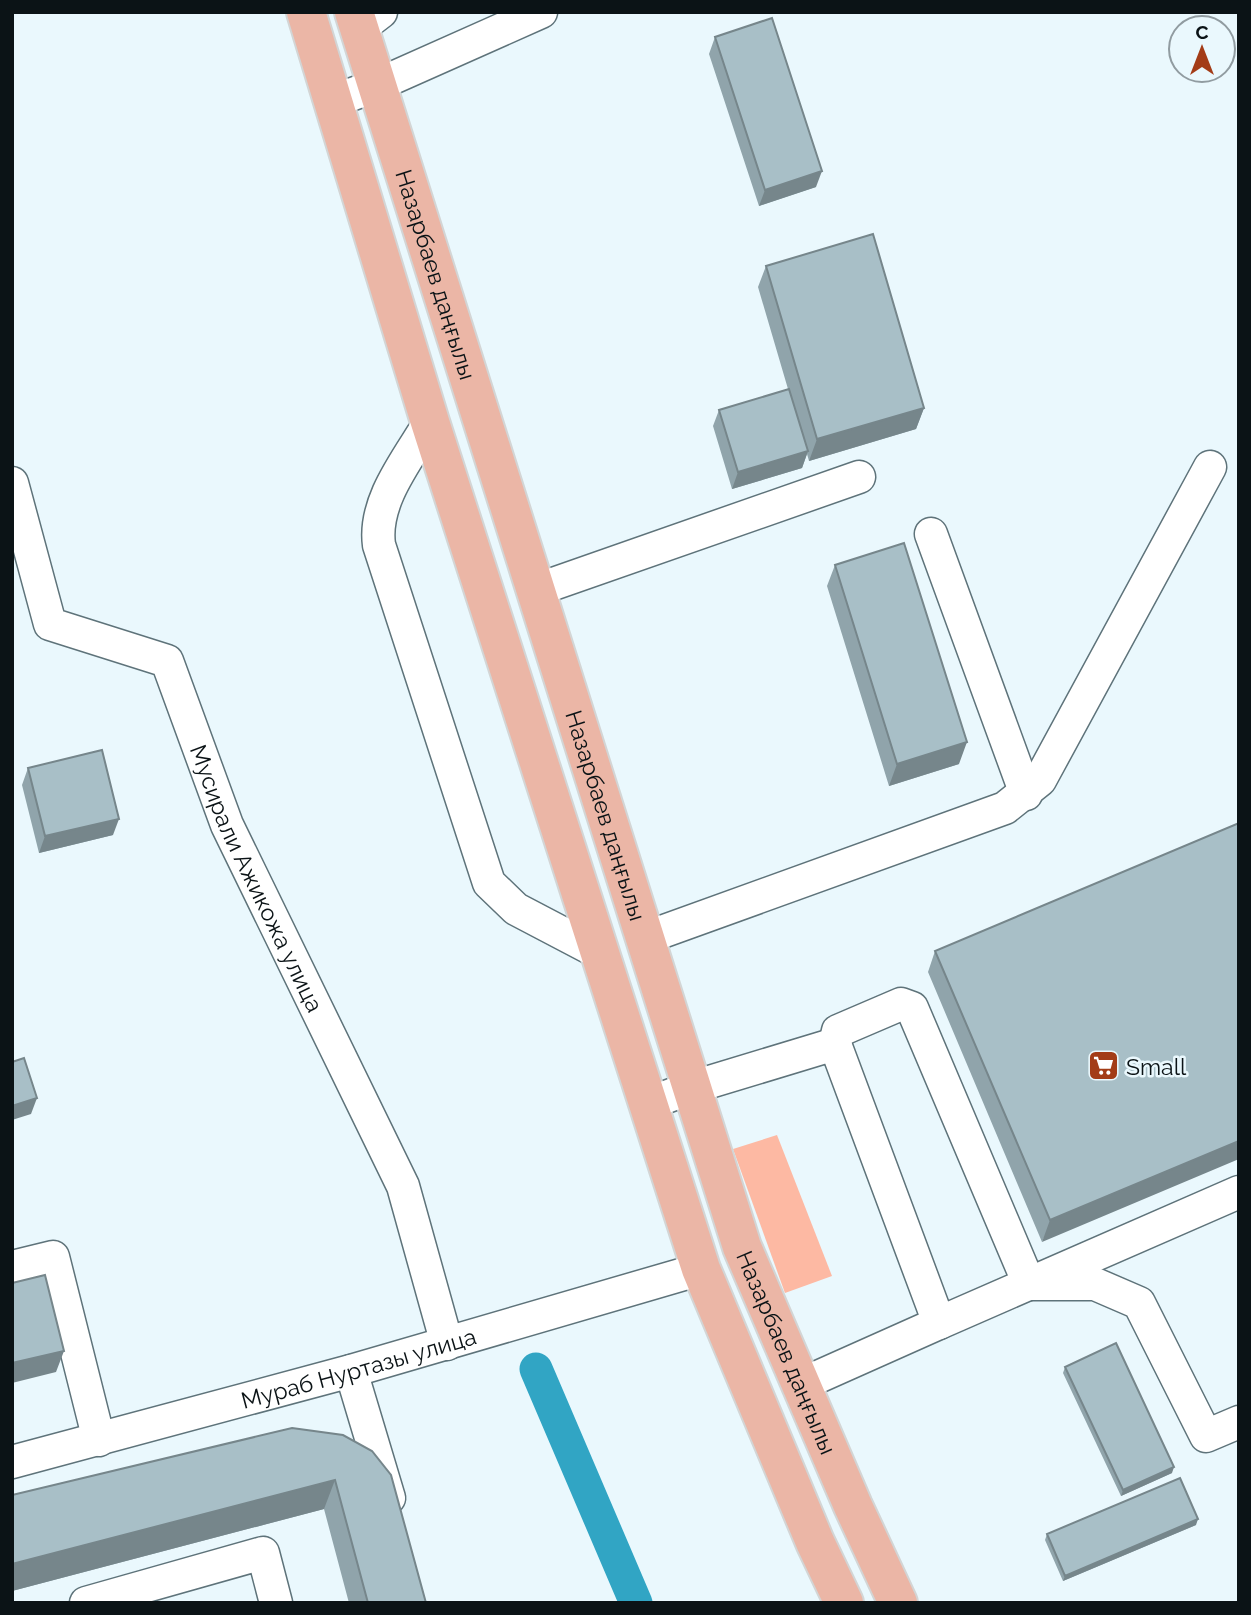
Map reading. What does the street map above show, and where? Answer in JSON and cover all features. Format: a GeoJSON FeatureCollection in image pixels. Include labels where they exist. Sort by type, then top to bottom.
{"type":"FeatureCollection","features":[{"type":"Feature","properties":{"kind":"main road","name":"Назарбаев даңғылы"},"geometry":{"type":"LineString","coordinates":[[306,12],[430,422],[701,1269],[815,1542],[844,1603]]}},
{"type":"Feature","properties":{"kind":"main road","name":"Назарбаев даңғылы"},"geometry":{"type":"LineString","coordinates":[[365,18],[377,85],[742,1247],[800,1385],[898,1603]]}},
{"type":"Feature","properties":{"kind":"main road"},"geometry":{"type":"LineString","coordinates":[[598,952],[645,938]]}},
{"type":"Feature","properties":{"kind":"street"},"geometry":{"type":"LineString","coordinates":[[334,101],[377,85],[541,12]]}},
{"type":"Feature","properties":{"kind":"street"},"geometry":{"type":"LineString","coordinates":[[430,422],[387,495],[378,523],[379,545],[489,883],[516,909],[598,952]]}},
{"type":"Feature","properties":{"kind":"street"},"geometry":{"type":"LineString","coordinates":[[645,938],[1004,808],[1026,794],[1040,780],[1210,467]]}},
{"type":"Feature","properties":{"kind":"street"},"geometry":{"type":"LineString","coordinates":[[536,590],[859,477]]}},
{"type":"Feature","properties":{"kind":"street","name":"Мусирали Ажикожа улица"},"geometry":{"type":"LineString","coordinates":[[12,483],[51,624],[167,661],[227,825],[403,1186],[447,1344]]}},
{"type":"Feature","properties":{"kind":"street"},"geometry":{"type":"LineString","coordinates":[[931,534],[1026,794]]}},
{"type":"Feature","properties":{"kind":"street"},"geometry":{"type":"LineString","coordinates":[[939,1323],[835,1044],[838,1031],[901,1004],[912,1008],[1029,1284]]}},
{"type":"Feature","properties":{"kind":"street"},"geometry":{"type":"LineString","coordinates":[[647,1104],[693,1087],[835,1044]]}},
{"type":"Feature","properties":{"kind":"street"},"geometry":{"type":"LineString","coordinates":[[800,1385],[1239,1192]]}},
{"type":"Feature","properties":{"kind":"street"},"geometry":{"type":"LineString","coordinates":[[12,1267],[53,1257],[99,1440]]}},
{"type":"Feature","properties":{"kind":"street","name":"Мураб Нуртазы улица"},"geometry":{"type":"LineString","coordinates":[[12,1462],[351,1371],[701,1269]]}},
{"type":"Feature","properties":{"kind":"street"},"geometry":{"type":"LineString","coordinates":[[1029,1284],[1095,1284],[1139,1303],[1206,1436],[1239,1422]]}},
{"type":"Feature","properties":{"kind":"street"},"geometry":{"type":"LineString","coordinates":[[351,1371],[397,1526]]}},
{"type":"Feature","properties":{"kind":"street"},"geometry":{"type":"LineString","coordinates":[[86,1603],[263,1553],[276,1603]]}},
{"type":"Feature","properties":{"kind":"shaded area"},"geometry":{"type":"Polygon","coordinates":[[[777,1135],[832,1276],[785,1293],[733,1149],[777,1135]]]}},
{"type":"Feature","properties":{"kind":"building"},"geometry":{"type":"Polygon","coordinates":[[[772,18],[822,171],[765,190],[715,37],[772,18]]]}},
{"type":"Feature","properties":{"kind":"building"},"geometry":{"type":"Polygon","coordinates":[[[873,234],[924,408],[817,439],[766,266],[873,234]]]}},
{"type":"Feature","properties":{"kind":"building"},"geometry":{"type":"Polygon","coordinates":[[[789,389],[808,451],[738,472],[719,410],[789,389]]]}},
{"type":"Feature","properties":{"kind":"building"},"geometry":{"type":"Polygon","coordinates":[[[904,543],[967,742],[897,764],[835,565],[904,543]]]}},
{"type":"Feature","properties":{"kind":"building"},"geometry":{"type":"Polygon","coordinates":[[[102,750],[119,819],[45,836],[28,768],[102,750]]]}},
{"type":"Feature","properties":{"kind":"building","name":"Small"},"geometry":{"type":"Polygon","coordinates":[[[1239,823],[1239,1141],[1050,1220],[935,951],[1239,823]]]}},
{"type":"Feature","properties":{"kind":"building"},"geometry":{"type":"Polygon","coordinates":[[[24,1058],[37,1098],[12,1106],[12,1062],[24,1058]]]}},
{"type":"Feature","properties":{"kind":"building"},"geometry":{"type":"Polygon","coordinates":[[[45,1275],[64,1351],[12,1363],[12,1283],[45,1275]]]}},
{"type":"Feature","properties":{"kind":"building"},"geometry":{"type":"Polygon","coordinates":[[[1116,1343],[1174,1467],[1123,1490],[1065,1367],[1116,1343]]]}},
{"type":"Feature","properties":{"kind":"building"},"geometry":{"type":"Polygon","coordinates":[[[292,1428],[343,1435],[372,1451],[391,1475],[426,1603],[368,1603],[335,1480],[12,1564],[12,1495],[292,1428]]]}},
{"type":"Feature","properties":{"kind":"building"},"geometry":{"type":"Polygon","coordinates":[[[1180,1478],[1198,1519],[1065,1576],[1047,1534],[1180,1478]]]}},
{"type":"Feature","properties":{"kind":"waterway"},"geometry":{"type":"LineString","coordinates":[[536,1369],[636,1603]]}},
{"type":"Feature","properties":{"kind":"place","name":"Small"},"geometry":{"type":"Point","coordinates":[1103,1066]}}]}
